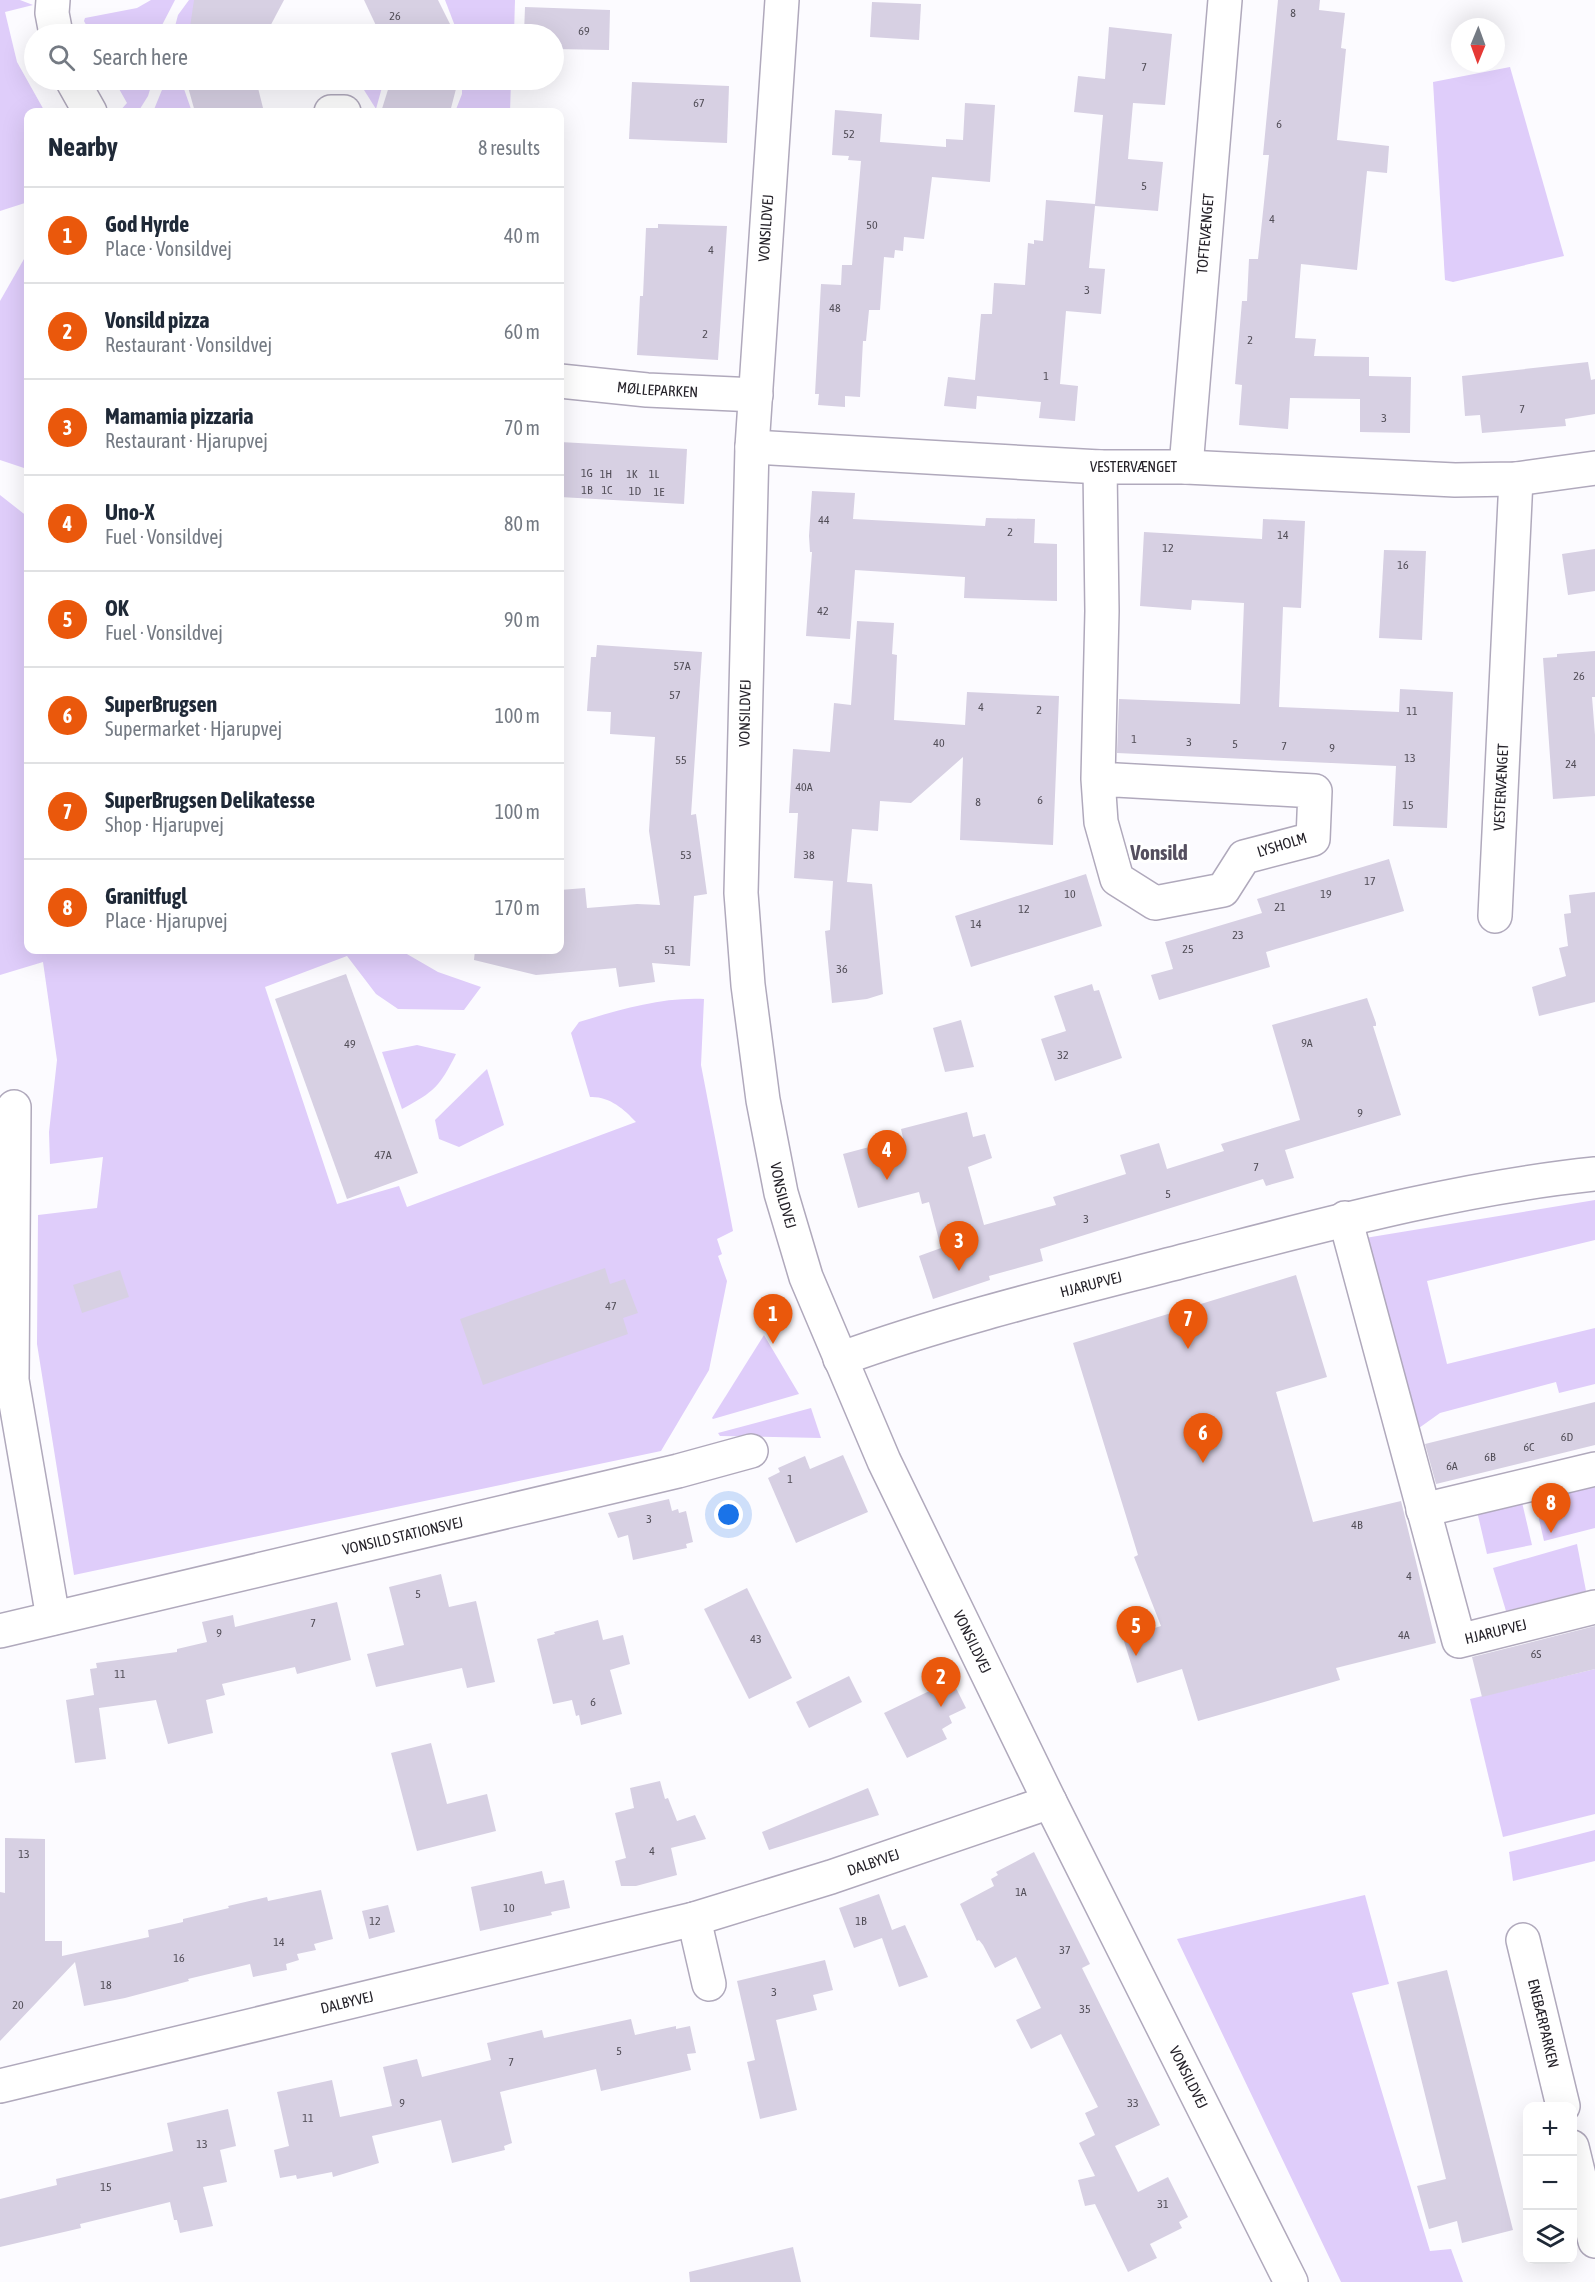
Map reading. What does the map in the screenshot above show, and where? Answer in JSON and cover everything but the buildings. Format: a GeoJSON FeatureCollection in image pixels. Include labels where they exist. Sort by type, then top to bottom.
{"type":"FeatureCollection","features":[{"type":"Feature","properties":{"kind":"street"},"geometry":{"type":"LineString","coordinates":[[53,0],[54,24]]}},
{"type":"Feature","properties":{"kind":"street","name":"VONSILDVEJ"},"geometry":{"type":"LineString","coordinates":[[782,0],[752,447],[741,893],[748,985],[763,1100],[781,1193],[806,1277],[884,1461],[1050,1802],[1291,2282]]}},
{"type":"Feature","properties":{"kind":"street","name":"TOFTEVÆNGET"},"geometry":{"type":"LineString","coordinates":[[1186,467],[1225,0]]}},
{"type":"Feature","properties":{"kind":"street"},"geometry":{"type":"LineString","coordinates":[[78,90],[88,108]]}},
{"type":"Feature","properties":{"kind":"street","name":"MØLLEPARKEN"},"geometry":{"type":"LineString","coordinates":[[564,381],[647,390],[756,395]]}},
{"type":"Feature","properties":{"kind":"street","name":"VESTERVÆNGET"},"geometry":{"type":"LineString","coordinates":[[752,447],[1100,467],[1186,467],[1455,480],[1516,479],[1595,468]]}},
{"type":"Feature","properties":{"kind":"street","name":"LYSHOLM"},"geometry":{"type":"LineString","coordinates":[[1098,779],[1315,791],[1313,839],[1244,857],[1222,890],[1155,903],[1117,879],[1101,822],[1098,779],[1102,611],[1100,467]]}},
{"type":"Feature","properties":{"kind":"street","name":"VESTERVÆNGET"},"geometry":{"type":"LineString","coordinates":[[1495,916],[1516,479]]}},
{"type":"Feature","properties":{"kind":"street"},"geometry":{"type":"LineString","coordinates":[[14,1107],[12,1380],[53,1618]]}},
{"type":"Feature","properties":{"kind":"street","name":"HJARUPVEJ"},"geometry":{"type":"LineString","coordinates":[[840,1359],[1027,1301],[1345,1218],[1447,1197],[1595,1174]]}},
{"type":"Feature","properties":{"kind":"street","name":"HJARUPVEJ"},"geometry":{"type":"LineString","coordinates":[[1345,1218],[1459,1641],[1595,1607]]}},
{"type":"Feature","properties":{"kind":"street","name":"VONSILD STATIONSVEJ"},"geometry":{"type":"LineString","coordinates":[[0,1631],[678,1471],[751,1451]]}},
{"type":"Feature","properties":{"kind":"street"},"geometry":{"type":"LineString","coordinates":[[1423,1510],[1595,1468]]}},
{"type":"Feature","properties":{"kind":"street","name":"DALBYVEJ"},"geometry":{"type":"LineString","coordinates":[[0,2086],[694,1919],[831,1877],[1050,1802]]}},
{"type":"Feature","properties":{"kind":"street"},"geometry":{"type":"LineString","coordinates":[[694,1919],[709,1984]]}},
{"type":"Feature","properties":{"kind":"street","name":"ENEBÆRPARKEN"},"geometry":{"type":"LineString","coordinates":[[1523,1940],[1562,2102]]}},
{"type":"Feature","properties":{"kind":"street"},"geometry":{"type":"LineString","coordinates":[[1577,2145],[1595,2140]]}},
{"type":"Feature","properties":{"kind":"street"},"geometry":{"type":"LineString","coordinates":[[1574,2156],[1595,2241]]}},
{"type":"Feature","properties":{"kind":"shaded area"},"geometry":{"type":"Polygon","coordinates":[[[0,0],[20,0],[33,5],[5,12],[17,62],[24,74],[24,90],[33,90],[43,108],[24,108],[24,203],[0,211],[0,0]]]}},
{"type":"Feature","properties":{"kind":"shaded area"},"geometry":{"type":"Polygon","coordinates":[[[151,0],[175,0],[163,24],[86,24],[84,21],[85,18],[137,8],[151,0]]]}},
{"type":"Feature","properties":{"kind":"shaded area"},"geometry":{"type":"Polygon","coordinates":[[[189,0],[203,0],[192,24],[176,24],[178,15],[189,0]]]}},
{"type":"Feature","properties":{"kind":"shaded area"},"geometry":{"type":"Polygon","coordinates":[[[445,0],[515,0],[514,24],[454,24],[445,0]]]}},
{"type":"Feature","properties":{"kind":"shaded area"},"geometry":{"type":"Polygon","coordinates":[[[1510,67],[1564,256],[1453,282],[1445,280],[1433,82],[1484,72],[1505,72],[1505,68],[1510,67]]]}},
{"type":"Feature","properties":{"kind":"shaded area"},"geometry":{"type":"Polygon","coordinates":[[[120,90],[150,90],[140,108],[123,108],[127,103],[120,90]]]}},
{"type":"Feature","properties":{"kind":"shaded area"},"geometry":{"type":"Polygon","coordinates":[[[162,90],[184,90],[191,108],[155,108],[162,90]]]}},
{"type":"Feature","properties":{"kind":"shaded area"},"geometry":{"type":"Polygon","coordinates":[[[364,90],[381,90],[375,108],[364,90]]]}},
{"type":"Feature","properties":{"kind":"shaded area"},"geometry":{"type":"Polygon","coordinates":[[[462,90],[511,90],[510,108],[457,108],[462,90]]]}},
{"type":"Feature","properties":{"kind":"shaded area"},"geometry":{"type":"Polygon","coordinates":[[[24,259],[24,468],[0,460],[0,301],[24,259]]]}},
{"type":"Feature","properties":{"kind":"shaded area"},"geometry":{"type":"Polygon","coordinates":[[[0,495],[24,514],[24,954],[407,954],[438,972],[481,987],[464,1010],[398,1009],[376,994],[347,956],[265,987],[337,1204],[399,1186],[407,1207],[636,1122],[610,1101],[590,1097],[571,1033],[579,1022],[625,1009],[656,1002],[704,999],[701,1065],[733,1231],[717,1239],[722,1254],[718,1256],[727,1281],[709,1370],[661,1451],[74,1575],[37,1344],[38,1215],[97,1208],[103,1157],[50,1164],[49,1132],[57,1060],[43,962],[0,975],[0,495]]]}},
{"type":"Feature","properties":{"kind":"shaded area"},"geometry":{"type":"Polygon","coordinates":[[[417,1045],[456,1054],[435,1087],[422,1098],[402,1109],[382,1052],[417,1045]]]}},
{"type":"Feature","properties":{"kind":"shaded area"},"geometry":{"type":"Polygon","coordinates":[[[487,1069],[504,1125],[459,1147],[439,1139],[435,1120],[487,1069]]]}},
{"type":"Feature","properties":{"kind":"shaded area"},"geometry":{"type":"Polygon","coordinates":[[[1595,1200],[1595,1240],[1427,1281],[1447,1364],[1595,1328],[1595,1384],[1559,1393],[1556,1382],[1440,1413],[1412,1433],[1359,1239],[1595,1200]]]}},
{"type":"Feature","properties":{"kind":"shaded area"},"geometry":{"type":"Polygon","coordinates":[[[764,1335],[799,1394],[713,1419],[712,1418],[764,1335]]]}},
{"type":"Feature","properties":{"kind":"shaded area"},"geometry":{"type":"Polygon","coordinates":[[[811,1408],[821,1438],[720,1436],[718,1433],[811,1408]]]}},
{"type":"Feature","properties":{"kind":"shaded area"},"geometry":{"type":"Polygon","coordinates":[[[1595,1483],[1595,1528],[1544,1541],[1534,1497],[1595,1483]]]}},
{"type":"Feature","properties":{"kind":"shaded area"},"geometry":{"type":"Polygon","coordinates":[[[1521,1498],[1532,1545],[1487,1554],[1476,1507],[1521,1498]]]}},
{"type":"Feature","properties":{"kind":"shaded area"},"geometry":{"type":"Polygon","coordinates":[[[1577,1544],[1586,1591],[1506,1611],[1493,1568],[1577,1544]]]}},
{"type":"Feature","properties":{"kind":"shaded area"},"geometry":{"type":"Polygon","coordinates":[[[1595,1669],[1595,1814],[1503,1837],[1470,1699],[1595,1669]]]}},
{"type":"Feature","properties":{"kind":"shaded area"},"geometry":{"type":"Polygon","coordinates":[[[1595,1830],[1595,1861],[1513,1881],[1509,1852],[1595,1830]]]}},
{"type":"Feature","properties":{"kind":"shaded area"},"geometry":{"type":"Polygon","coordinates":[[[1365,1895],[1389,1984],[1352,1993],[1430,2251],[1451,2249],[1463,2282],[1341,2282],[1177,1939],[1365,1895]]]}},
{"type":"Feature","properties":{"kind":"place","name":"Uno-X"},"geometry":{"type":"Point","coordinates":[887,1180]}},
{"type":"Feature","properties":{"kind":"place","name":"Mamamia pizzaria"},"geometry":{"type":"Point","coordinates":[959,1271]}},
{"type":"Feature","properties":{"kind":"place","name":"God Hyrde"},"geometry":{"type":"Point","coordinates":[773,1344]}},
{"type":"Feature","properties":{"kind":"place","name":"SuperBrugsen Delikatesse"},"geometry":{"type":"Point","coordinates":[1188,1349]}},
{"type":"Feature","properties":{"kind":"place","name":"SuperBrugsen"},"geometry":{"type":"Point","coordinates":[1203,1463]}},
{"type":"Feature","properties":{"kind":"place","name":"Granitfugl"},"geometry":{"type":"Point","coordinates":[1551,1533]}},
{"type":"Feature","properties":{"kind":"place","name":"OK"},"geometry":{"type":"Point","coordinates":[1136,1656]}},
{"type":"Feature","properties":{"kind":"place","name":"Vonsild pizza"},"geometry":{"type":"Point","coordinates":[941,1707]}},
{"type":"Feature","properties":{"kind":"district","name":"Vonsild"},"geometry":{"type":"Point","coordinates":[1159,853]}}]}
